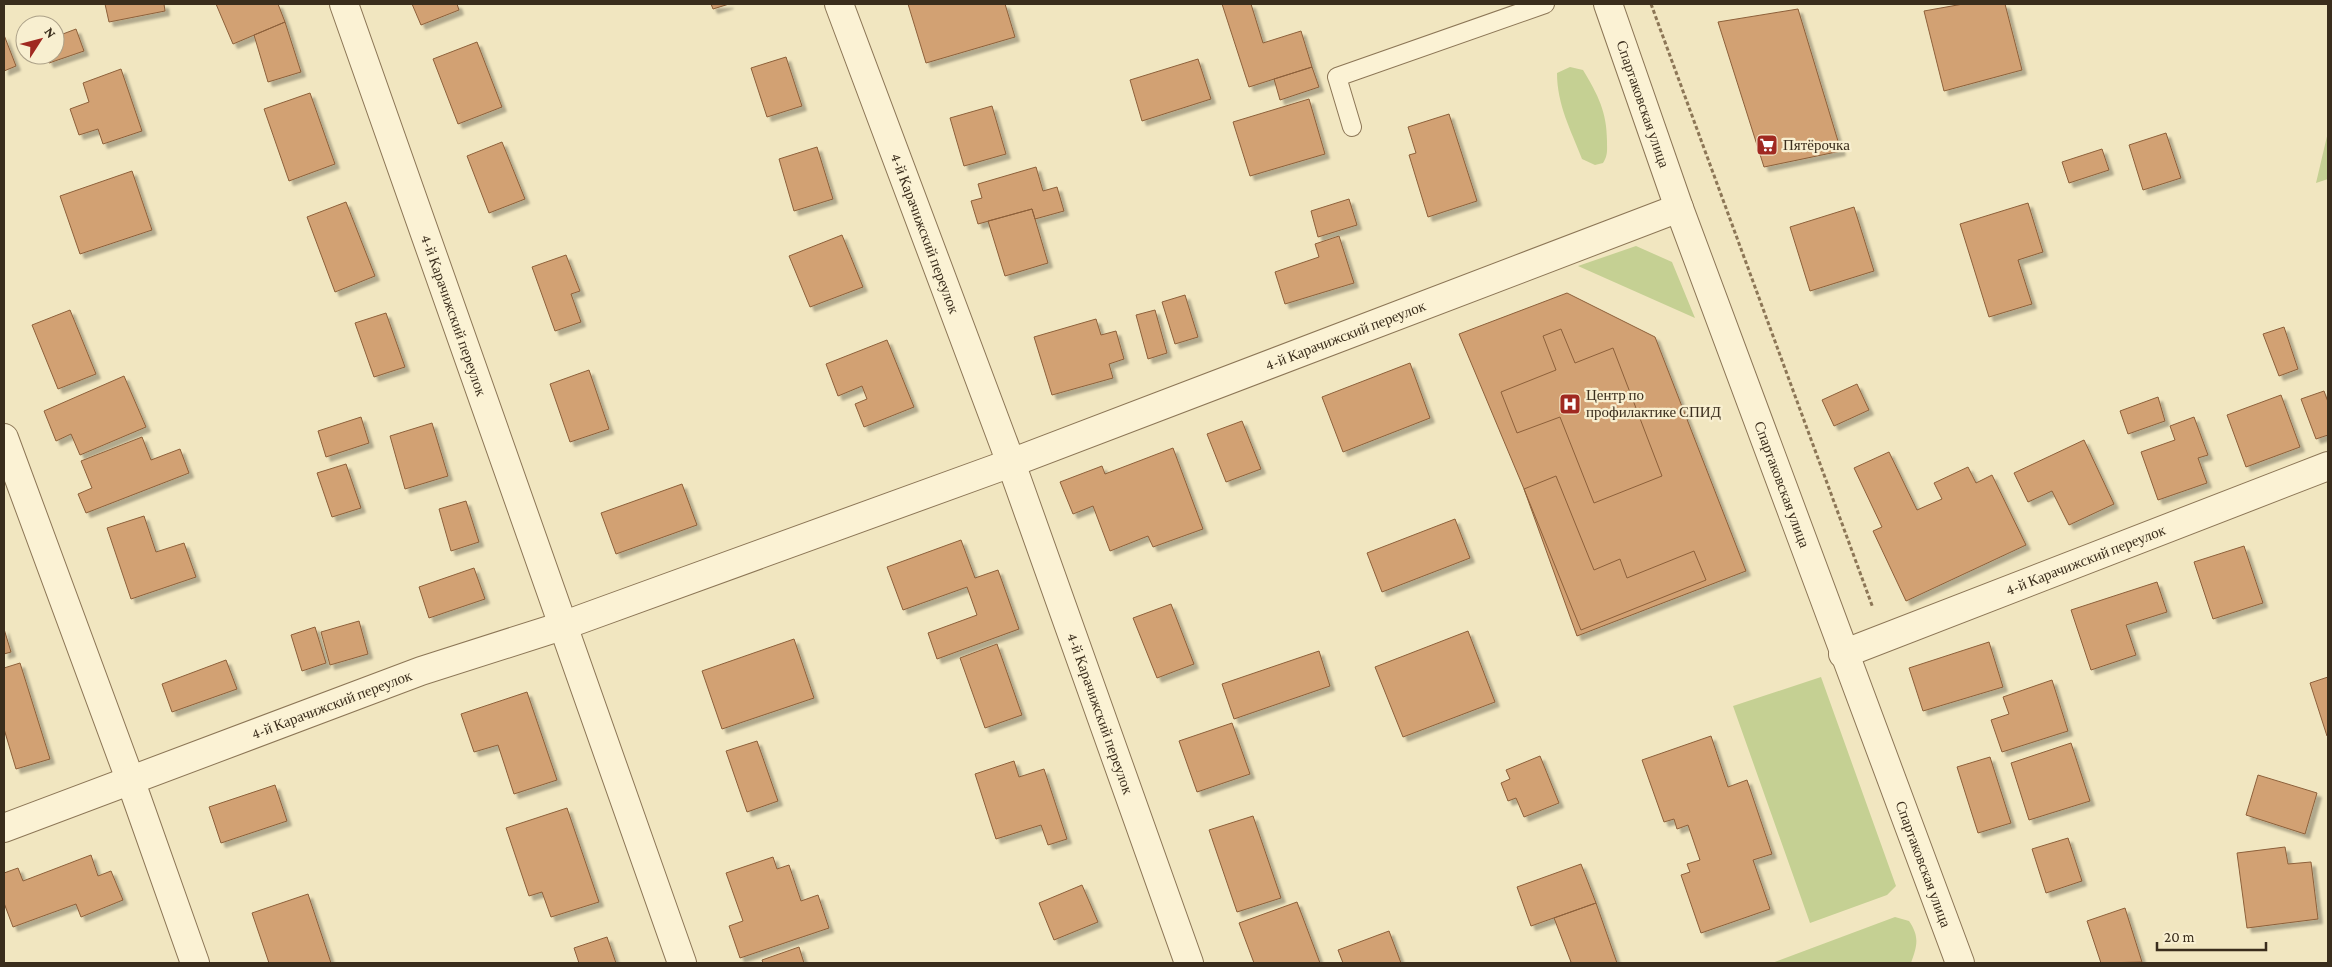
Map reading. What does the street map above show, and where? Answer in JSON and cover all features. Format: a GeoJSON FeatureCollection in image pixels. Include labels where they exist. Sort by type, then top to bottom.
{"type":"FeatureCollection","features":[{"type":"Feature","properties":{"kind":"street","name":"4-й Карачижский переулок"},"geometry":{"type":"LineString","coordinates":[[344,4],[682,963]]}},
{"type":"Feature","properties":{"kind":"street","name":"4-й Карачижский переулок"},"geometry":{"type":"LineString","coordinates":[[839,4],[1011,463],[1189,963]]}},
{"type":"Feature","properties":{"kind":"street","name":"Спартаковская улица"},"geometry":{"type":"LineString","coordinates":[[1608,4],[1678,208],[1960,963]]}},
{"type":"Feature","properties":{"kind":"street","name":"4-й Карачижский переулок"},"geometry":{"type":"LineString","coordinates":[[4,828],[131,782],[420,671],[562,626],[1011,463],[1678,208]]}},
{"type":"Feature","properties":{"kind":"street"},"geometry":{"type":"LineString","coordinates":[[4,438],[131,782],[195,963]]}},
{"type":"Feature","properties":{"kind":"street","name":"4-й Карачижский переулок"},"geometry":{"type":"LineString","coordinates":[[1843,654],[2328,466]]}},
{"type":"Feature","properties":{"kind":"lane"},"geometry":{"type":"LineString","coordinates":[[1352,127],[1338,77],[1546,4]]}},
{"type":"Feature","properties":{"kind":"path"},"geometry":{"type":"LineString","coordinates":[[1651,4],[1884,638]]}},
{"type":"Feature","properties":{"kind":"green space"},"geometry":{"type":"Polygon","coordinates":[[[1570,67],[1583,70],[1601,104],[1607,131],[1607,152],[1603,163],[1595,165],[1582,159],[1565,117],[1559,96],[1557,73],[1570,67]]]}},
{"type":"Feature","properties":{"kind":"green space"},"geometry":{"type":"Polygon","coordinates":[[[2328,132],[2328,179],[2316,183],[2328,132]]]}},
{"type":"Feature","properties":{"kind":"green space"},"geometry":{"type":"Polygon","coordinates":[[[1636,246],[1672,262],[1695,318],[1578,266],[1636,246]]]}},
{"type":"Feature","properties":{"kind":"green space"},"geometry":{"type":"Polygon","coordinates":[[[1821,677],[1896,886],[1887,895],[1810,923],[1733,706],[1821,677]]]}},
{"type":"Feature","properties":{"kind":"green space"},"geometry":{"type":"Polygon","coordinates":[[[1895,917],[1909,921],[1915,932],[1916,946],[1911,963],[1772,963],[1895,917]]]}},
{"type":"Feature","properties":{"kind":"building"},"geometry":{"type":"Polygon","coordinates":[[[105,4],[164,4],[165,11],[109,22],[105,4]]]}},
{"type":"Feature","properties":{"kind":"building"},"geometry":{"type":"Polygon","coordinates":[[[216,4],[278,4],[285,22],[233,44],[216,4]]]}},
{"type":"Feature","properties":{"kind":"building"},"geometry":{"type":"Polygon","coordinates":[[[412,4],[457,4],[459,10],[421,25],[412,4]]]}},
{"type":"Feature","properties":{"kind":"building"},"geometry":{"type":"Polygon","coordinates":[[[711,4],[729,4],[713,9],[711,4]]]}},
{"type":"Feature","properties":{"kind":"building"},"geometry":{"type":"Polygon","coordinates":[[[908,4],[1005,4],[1015,37],[926,63],[908,4]]]}},
{"type":"Feature","properties":{"kind":"building"},"geometry":{"type":"Polygon","coordinates":[[[1222,4],[1251,4],[1263,43],[1301,31],[1312,67],[1249,87],[1222,4]]]}},
{"type":"Feature","properties":{"kind":"building"},"geometry":{"type":"Polygon","coordinates":[[[1963,4],[2005,4],[2022,70],[1944,91],[1924,11],[1963,4]]]}},
{"type":"Feature","properties":{"kind":"building"},"geometry":{"type":"Polygon","coordinates":[[[1798,9],[1841,151],[1764,167],[1718,22],[1798,9]]]}},
{"type":"Feature","properties":{"kind":"building"},"geometry":{"type":"Polygon","coordinates":[[[285,22],[301,72],[268,82],[254,35],[285,22]]]}},
{"type":"Feature","properties":{"kind":"building"},"geometry":{"type":"Polygon","coordinates":[[[76,29],[84,51],[65,58],[65,33],[76,29]]]}},
{"type":"Feature","properties":{"kind":"building"},"geometry":{"type":"Polygon","coordinates":[[[4,35],[16,66],[4,71],[4,35]]]}},
{"type":"Feature","properties":{"kind":"building"},"geometry":{"type":"Polygon","coordinates":[[[477,42],[502,107],[458,124],[433,59],[477,42]]]}},
{"type":"Feature","properties":{"kind":"building"},"geometry":{"type":"Polygon","coordinates":[[[786,57],[802,106],[767,117],[751,68],[786,57]]]}},
{"type":"Feature","properties":{"kind":"building"},"geometry":{"type":"Polygon","coordinates":[[[1198,59],[1211,99],[1142,121],[1130,80],[1198,59]]]}},
{"type":"Feature","properties":{"kind":"building"},"geometry":{"type":"Polygon","coordinates":[[[1312,67],[1319,87],[1280,100],[1274,79],[1312,67]]]}},
{"type":"Feature","properties":{"kind":"building"},"geometry":{"type":"Polygon","coordinates":[[[121,69],[142,131],[103,144],[98,129],[79,135],[70,109],[89,102],[83,83],[121,69]]]}},
{"type":"Feature","properties":{"kind":"building"},"geometry":{"type":"Polygon","coordinates":[[[310,93],[335,164],[289,181],[264,109],[310,93]]]}},
{"type":"Feature","properties":{"kind":"building"},"geometry":{"type":"Polygon","coordinates":[[[1309,99],[1325,154],[1250,176],[1233,122],[1309,99]]]}},
{"type":"Feature","properties":{"kind":"building"},"geometry":{"type":"Polygon","coordinates":[[[992,106],[1006,154],[964,166],[950,118],[992,106]]]}},
{"type":"Feature","properties":{"kind":"building"},"geometry":{"type":"Polygon","coordinates":[[[1449,114],[1477,201],[1428,217],[1409,155],[1416,153],[1408,127],[1449,114]]]}},
{"type":"Feature","properties":{"kind":"building"},"geometry":{"type":"Polygon","coordinates":[[[2166,133],[2181,178],[2143,190],[2129,145],[2166,133]]]}},
{"type":"Feature","properties":{"kind":"building"},"geometry":{"type":"Polygon","coordinates":[[[502,142],[525,199],[489,213],[467,156],[502,142]]]}},
{"type":"Feature","properties":{"kind":"building"},"geometry":{"type":"Polygon","coordinates":[[[817,147],[833,199],[794,211],[779,159],[817,147]]]}},
{"type":"Feature","properties":{"kind":"building"},"geometry":{"type":"Polygon","coordinates":[[[2102,149],[2109,170],[2069,183],[2062,162],[2102,149]]]}},
{"type":"Feature","properties":{"kind":"building"},"geometry":{"type":"Polygon","coordinates":[[[1036,167],[1043,191],[1057,187],[1064,211],[1035,219],[1032,209],[978,224],[971,201],[982,198],[978,184],[1036,167]]]}},
{"type":"Feature","properties":{"kind":"building"},"geometry":{"type":"Polygon","coordinates":[[[132,171],[152,230],[80,254],[60,196],[132,171]]]}},
{"type":"Feature","properties":{"kind":"building"},"geometry":{"type":"Polygon","coordinates":[[[1349,199],[1357,225],[1318,237],[1311,211],[1349,199]]]}},
{"type":"Feature","properties":{"kind":"building"},"geometry":{"type":"Polygon","coordinates":[[[346,202],[375,276],[335,292],[307,217],[346,202]]]}},
{"type":"Feature","properties":{"kind":"building"},"geometry":{"type":"Polygon","coordinates":[[[2028,203],[2043,252],[2018,260],[2032,304],[1989,317],[1960,224],[2028,203]]]}},
{"type":"Feature","properties":{"kind":"building"},"geometry":{"type":"Polygon","coordinates":[[[1854,207],[1874,271],[1810,291],[1790,227],[1854,207]]]}},
{"type":"Feature","properties":{"kind":"building"},"geometry":{"type":"Polygon","coordinates":[[[1032,209],[1048,263],[1005,276],[988,221],[1032,209]]]}},
{"type":"Feature","properties":{"kind":"building"},"geometry":{"type":"Polygon","coordinates":[[[842,235],[863,287],[810,307],[789,256],[842,235]]]}},
{"type":"Feature","properties":{"kind":"building"},"geometry":{"type":"Polygon","coordinates":[[[1339,236],[1354,283],[1285,304],[1275,272],[1319,257],[1315,244],[1339,236]]]}},
{"type":"Feature","properties":{"kind":"building"},"geometry":{"type":"Polygon","coordinates":[[[566,255],[580,291],[571,294],[581,322],[555,331],[532,267],[566,255]]]}},
{"type":"Feature","properties":{"kind":"building"},"geometry":{"type":"Polygon","coordinates":[[[1567,293],[1655,337],[1746,571],[1577,636],[1524,489],[1459,334],[1567,293]]]}},
{"type":"Feature","properties":{"kind":"building"},"geometry":{"type":"Polygon","coordinates":[[[1185,295],[1198,337],[1175,344],[1162,302],[1185,295]]]}},
{"type":"Feature","properties":{"kind":"building"},"geometry":{"type":"Polygon","coordinates":[[[70,310],[96,374],[58,389],[32,325],[70,310]]]}},
{"type":"Feature","properties":{"kind":"building"},"geometry":{"type":"Polygon","coordinates":[[[1155,310],[1167,353],[1148,359],[1136,315],[1155,310]]]}},
{"type":"Feature","properties":{"kind":"building"},"geometry":{"type":"Polygon","coordinates":[[[386,313],[405,367],[374,377],[355,323],[386,313]]]}},
{"type":"Feature","properties":{"kind":"building"},"geometry":{"type":"Polygon","coordinates":[[[1096,319],[1101,335],[1116,331],[1124,359],[1109,364],[1113,378],[1052,395],[1034,337],[1096,319]]]}},
{"type":"Feature","properties":{"kind":"building"},"geometry":{"type":"Polygon","coordinates":[[[2284,327],[2298,369],[2279,376],[2263,334],[2284,327]]]}},
{"type":"Feature","properties":{"kind":"building","name":"Центр по профилактике СПИД"},"geometry":{"type":"Polygon","coordinates":[[[1561,329],[1575,363],[1613,348],[1662,476],[1594,503],[1560,417],[1517,433],[1501,392],[1556,370],[1543,336],[1561,329]]]}},
{"type":"Feature","properties":{"kind":"building"},"geometry":{"type":"Polygon","coordinates":[[[887,340],[914,407],[864,427],[855,404],[867,399],[862,386],[838,396],[826,364],[887,340]]]}},
{"type":"Feature","properties":{"kind":"building"},"geometry":{"type":"Polygon","coordinates":[[[1410,363],[1430,418],[1343,452],[1322,397],[1410,363]]]}},
{"type":"Feature","properties":{"kind":"building"},"geometry":{"type":"Polygon","coordinates":[[[589,370],[609,429],[570,442],[550,384],[589,370]]]}},
{"type":"Feature","properties":{"kind":"building"},"geometry":{"type":"Polygon","coordinates":[[[124,376],[146,427],[80,455],[71,434],[56,441],[44,411],[124,376]]]}},
{"type":"Feature","properties":{"kind":"building"},"geometry":{"type":"Polygon","coordinates":[[[1857,384],[1869,410],[1834,426],[1822,400],[1857,384]]]}},
{"type":"Feature","properties":{"kind":"building"},"geometry":{"type":"Polygon","coordinates":[[[2324,391],[2328,402],[2328,435],[2316,439],[2301,399],[2324,391]]]}},
{"type":"Feature","properties":{"kind":"building"},"geometry":{"type":"Polygon","coordinates":[[[2281,395],[2300,447],[2246,467],[2227,415],[2281,395]]]}},
{"type":"Feature","properties":{"kind":"building"},"geometry":{"type":"Polygon","coordinates":[[[2158,397],[2165,421],[2128,434],[2120,411],[2158,397]]]}},
{"type":"Feature","properties":{"kind":"building"},"geometry":{"type":"Polygon","coordinates":[[[361,417],[369,443],[326,457],[318,431],[361,417]]]}},
{"type":"Feature","properties":{"kind":"building"},"geometry":{"type":"Polygon","coordinates":[[[2194,417],[2208,455],[2198,458],[2207,483],[2158,500],[2141,452],[2175,440],[2170,426],[2194,417]]]}},
{"type":"Feature","properties":{"kind":"building"},"geometry":{"type":"Polygon","coordinates":[[[1242,421],[1261,469],[1226,482],[1207,434],[1242,421]]]}},
{"type":"Feature","properties":{"kind":"building"},"geometry":{"type":"Polygon","coordinates":[[[432,423],[448,476],[405,489],[390,436],[432,423]]]}},
{"type":"Feature","properties":{"kind":"building"},"geometry":{"type":"Polygon","coordinates":[[[142,437],[151,460],[180,449],[189,473],[86,513],[78,494],[92,488],[81,461],[142,437]]]}},
{"type":"Feature","properties":{"kind":"building"},"geometry":{"type":"Polygon","coordinates":[[[2084,440],[2114,504],[2069,525],[2052,491],[2028,502],[2014,473],[2084,440]]]}},
{"type":"Feature","properties":{"kind":"building"},"geometry":{"type":"Polygon","coordinates":[[[1173,448],[1203,529],[1153,547],[1148,536],[1110,551],[1093,506],[1073,514],[1060,482],[1102,466],[1105,474],[1173,448]]]}},
{"type":"Feature","properties":{"kind":"building"},"geometry":{"type":"Polygon","coordinates":[[[1889,452],[1917,510],[1942,499],[1934,483],[1968,467],[1976,483],[1992,475],[2026,545],[1906,601],[1873,531],[1882,527],[1854,468],[1889,452]]]}},
{"type":"Feature","properties":{"kind":"building"},"geometry":{"type":"Polygon","coordinates":[[[346,464],[361,508],[332,517],[317,473],[346,464]]]}},
{"type":"Feature","properties":{"kind":"building"},"geometry":{"type":"Polygon","coordinates":[[[1556,476],[1594,570],[1620,559],[1627,578],[1694,551],[1706,580],[1581,630],[1524,489],[1556,476]]]}},
{"type":"Feature","properties":{"kind":"building"},"geometry":{"type":"Polygon","coordinates":[[[682,484],[697,525],[616,554],[601,513],[682,484]]]}},
{"type":"Feature","properties":{"kind":"building"},"geometry":{"type":"Polygon","coordinates":[[[466,501],[479,542],[451,551],[439,509],[466,501]]]}},
{"type":"Feature","properties":{"kind":"building"},"geometry":{"type":"Polygon","coordinates":[[[144,516],[156,552],[184,543],[196,577],[131,599],[107,528],[144,516]]]}},
{"type":"Feature","properties":{"kind":"building"},"geometry":{"type":"Polygon","coordinates":[[[1455,519],[1470,558],[1382,592],[1367,553],[1455,519]]]}},
{"type":"Feature","properties":{"kind":"building"},"geometry":{"type":"Polygon","coordinates":[[[961,540],[975,578],[998,570],[1019,629],[937,659],[928,633],[977,615],[967,587],[903,610],[887,567],[961,540]]]}},
{"type":"Feature","properties":{"kind":"building"},"geometry":{"type":"Polygon","coordinates":[[[2244,546],[2263,603],[2213,619],[2194,562],[2244,546]]]}},
{"type":"Feature","properties":{"kind":"building"},"geometry":{"type":"Polygon","coordinates":[[[474,568],[485,599],[429,618],[419,587],[474,568]]]}},
{"type":"Feature","properties":{"kind":"building"},"geometry":{"type":"Polygon","coordinates":[[[2157,582],[2167,612],[2126,625],[2136,655],[2091,670],[2071,610],[2157,582]]]}},
{"type":"Feature","properties":{"kind":"building"},"geometry":{"type":"Polygon","coordinates":[[[1171,604],[1194,664],[1157,678],[1133,618],[1171,604]]]}},
{"type":"Feature","properties":{"kind":"building"},"geometry":{"type":"Polygon","coordinates":[[[359,621],[368,654],[330,665],[321,632],[359,621]]]}},
{"type":"Feature","properties":{"kind":"building"},"geometry":{"type":"Polygon","coordinates":[[[315,627],[326,663],[302,671],[291,635],[315,627]]]}},
{"type":"Feature","properties":{"kind":"building"},"geometry":{"type":"Polygon","coordinates":[[[4,629],[11,652],[4,654],[4,629]]]}},
{"type":"Feature","properties":{"kind":"building"},"geometry":{"type":"Polygon","coordinates":[[[1468,631],[1495,702],[1403,737],[1375,667],[1468,631]]]}},
{"type":"Feature","properties":{"kind":"building"},"geometry":{"type":"Polygon","coordinates":[[[794,639],[814,698],[722,729],[702,671],[794,639]]]}},
{"type":"Feature","properties":{"kind":"building"},"geometry":{"type":"Polygon","coordinates":[[[1989,642],[2003,687],[1923,711],[1909,668],[1989,642]]]}},
{"type":"Feature","properties":{"kind":"building"},"geometry":{"type":"Polygon","coordinates":[[[997,644],[1022,715],[985,728],[960,658],[997,644]]]}},
{"type":"Feature","properties":{"kind":"building"},"geometry":{"type":"Polygon","coordinates":[[[1319,651],[1330,686],[1234,719],[1222,684],[1319,651]]]}},
{"type":"Feature","properties":{"kind":"building"},"geometry":{"type":"Polygon","coordinates":[[[226,660],[237,689],[172,712],[162,684],[226,660]]]}},
{"type":"Feature","properties":{"kind":"building"},"geometry":{"type":"Polygon","coordinates":[[[20,663],[50,759],[16,769],[4,729],[4,668],[20,663]]]}},
{"type":"Feature","properties":{"kind":"building"},"geometry":{"type":"Polygon","coordinates":[[[2328,677],[2328,736],[2327,736],[2310,683],[2328,677]]]}},
{"type":"Feature","properties":{"kind":"building"},"geometry":{"type":"Polygon","coordinates":[[[2052,680],[2068,731],[2002,752],[1991,720],[2009,714],[2003,697],[2052,680]]]}},
{"type":"Feature","properties":{"kind":"building"},"geometry":{"type":"Polygon","coordinates":[[[527,692],[557,780],[514,794],[498,745],[474,752],[461,714],[527,692]]]}},
{"type":"Feature","properties":{"kind":"building"},"geometry":{"type":"Polygon","coordinates":[[[1232,723],[1250,774],[1197,792],[1179,741],[1232,723]]]}},
{"type":"Feature","properties":{"kind":"building"},"geometry":{"type":"Polygon","coordinates":[[[1711,736],[1728,787],[1747,780],[1772,854],[1753,860],[1770,909],[1701,933],[1681,875],[1690,872],[1687,864],[1700,860],[1688,825],[1677,829],[1674,819],[1664,822],[1642,760],[1711,736]]]}},
{"type":"Feature","properties":{"kind":"building"},"geometry":{"type":"Polygon","coordinates":[[[757,741],[778,801],[747,812],[726,751],[757,741]]]}},
{"type":"Feature","properties":{"kind":"building"},"geometry":{"type":"Polygon","coordinates":[[[2071,743],[2090,801],[2029,820],[2011,763],[2071,743]]]}},
{"type":"Feature","properties":{"kind":"building"},"geometry":{"type":"Polygon","coordinates":[[[1540,756],[1559,803],[1524,817],[1516,798],[1508,801],[1501,783],[1510,779],[1506,770],[1540,756]]]}},
{"type":"Feature","properties":{"kind":"building"},"geometry":{"type":"Polygon","coordinates":[[[1990,757],[2011,823],[1978,833],[1957,767],[1990,757]]]}},
{"type":"Feature","properties":{"kind":"building"},"geometry":{"type":"Polygon","coordinates":[[[1014,761],[1019,777],[1044,769],[1067,839],[1048,845],[1041,825],[996,839],[975,774],[1014,761]]]}},
{"type":"Feature","properties":{"kind":"building"},"geometry":{"type":"Polygon","coordinates":[[[2258,775],[2317,793],[2305,834],[2246,815],[2258,775]]]}},
{"type":"Feature","properties":{"kind":"building"},"geometry":{"type":"Polygon","coordinates":[[[275,785],[287,821],[221,843],[209,807],[275,785]]]}},
{"type":"Feature","properties":{"kind":"building"},"geometry":{"type":"Polygon","coordinates":[[[567,808],[599,902],[551,917],[542,892],[529,896],[506,828],[567,808]]]}},
{"type":"Feature","properties":{"kind":"building"},"geometry":{"type":"Polygon","coordinates":[[[1253,816],[1281,898],[1237,912],[1209,830],[1253,816]]]}},
{"type":"Feature","properties":{"kind":"building"},"geometry":{"type":"Polygon","coordinates":[[[2068,838],[2082,881],[2046,893],[2032,849],[2068,838]]]}},
{"type":"Feature","properties":{"kind":"building"},"geometry":{"type":"Polygon","coordinates":[[[2285,847],[2288,864],[2311,862],[2318,919],[2247,928],[2237,853],[2285,847]]]}},
{"type":"Feature","properties":{"kind":"building"},"geometry":{"type":"Polygon","coordinates":[[[91,855],[98,876],[111,871],[123,900],[81,917],[76,904],[13,927],[4,903],[4,873],[18,868],[23,881],[91,855]]]}},
{"type":"Feature","properties":{"kind":"building"},"geometry":{"type":"Polygon","coordinates":[[[773,857],[777,869],[789,865],[801,901],[818,895],[829,928],[740,958],[729,926],[743,921],[726,873],[773,857]]]}},
{"type":"Feature","properties":{"kind":"building"},"geometry":{"type":"Polygon","coordinates":[[[1581,864],[1596,903],[1531,926],[1517,887],[1581,864]]]}},
{"type":"Feature","properties":{"kind":"building"},"geometry":{"type":"Polygon","coordinates":[[[1082,885],[1098,922],[1054,940],[1039,903],[1082,885]]]}},
{"type":"Feature","properties":{"kind":"building"},"geometry":{"type":"Polygon","coordinates":[[[308,894],[331,963],[269,963],[252,913],[308,894]]]}},
{"type":"Feature","properties":{"kind":"building"},"geometry":{"type":"Polygon","coordinates":[[[1297,902],[1320,963],[1254,963],[1239,923],[1297,902]]]}},
{"type":"Feature","properties":{"kind":"building"},"geometry":{"type":"Polygon","coordinates":[[[1596,903],[1617,963],[1568,963],[1571,962],[1554,918],[1596,903]]]}},
{"type":"Feature","properties":{"kind":"building"},"geometry":{"type":"Polygon","coordinates":[[[2125,908],[2142,962],[2101,963],[2087,921],[2125,908]]]}},
{"type":"Feature","properties":{"kind":"building"},"geometry":{"type":"Polygon","coordinates":[[[1389,931],[1401,963],[1343,963],[1338,950],[1389,931]]]}},
{"type":"Feature","properties":{"kind":"building"},"geometry":{"type":"Polygon","coordinates":[[[607,937],[616,963],[579,963],[574,948],[607,937]]]}},
{"type":"Feature","properties":{"kind":"building"},"geometry":{"type":"Polygon","coordinates":[[[799,947],[804,963],[763,963],[762,960],[799,947]]]}},
{"type":"Feature","properties":{"kind":"place","name":"Пятёрочка"},"geometry":{"type":"Point","coordinates":[1767,145]}},
{"type":"Feature","properties":{"kind":"place","name":"Центр по профилактике СПИД"},"geometry":{"type":"Point","coordinates":[1570,404]}}]}
